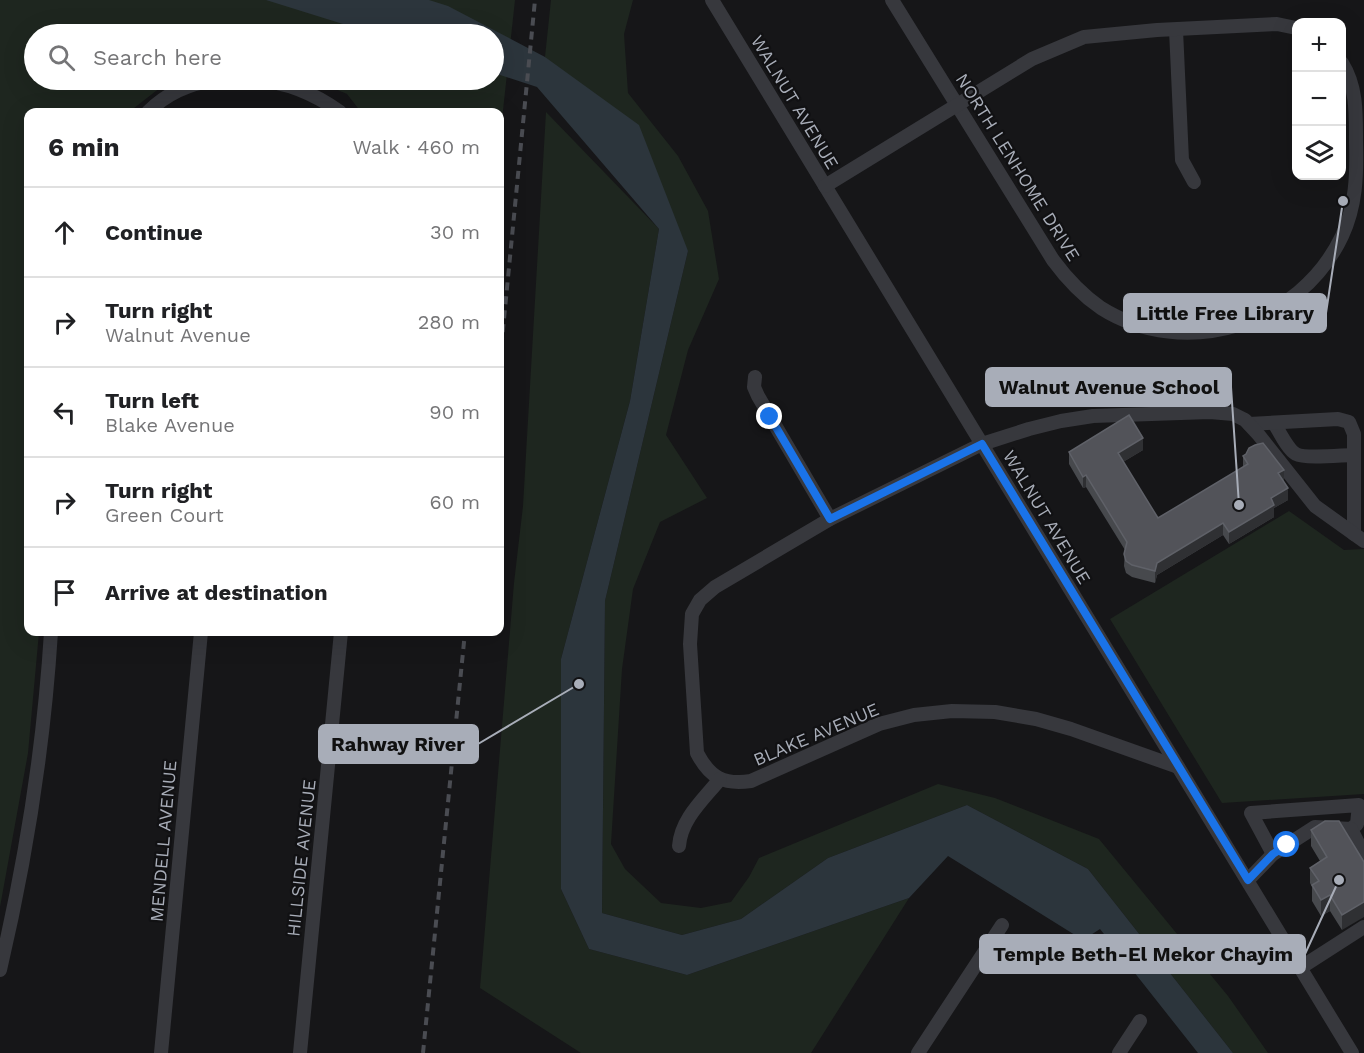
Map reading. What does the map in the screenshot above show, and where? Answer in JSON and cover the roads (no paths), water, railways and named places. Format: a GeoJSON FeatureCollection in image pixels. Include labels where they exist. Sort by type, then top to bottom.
{"type":"FeatureCollection","features":[{"type":"Feature","properties":{"kind":"street","name":"WALNUT AVENUE"},"geometry":{"type":"LineString","coordinates":[[712,0],[1352,1053]]}},
{"type":"Feature","properties":{"kind":"street","name":"NORTH LENHOME DRIVE"},"geometry":{"type":"LineString","coordinates":[[892,0],[1053,260],[1075,287],[1102,308],[1149,328],[1183,333],[1234,328],[1281,306],[1303,290],[1325,264],[1342,235],[1353,203],[1360,119],[1351,82],[1346,72]]}},
{"type":"Feature","properties":{"kind":"street"},"geometry":{"type":"LineString","coordinates":[[825,186],[1032,59],[1084,36],[1277,24],[1292,27]]}},
{"type":"Feature","properties":{"kind":"street"},"geometry":{"type":"LineString","coordinates":[[1176,30],[1182,160],[1194,182]]}},
{"type":"Feature","properties":{"kind":"street"},"geometry":{"type":"LineString","coordinates":[[153,108],[179,90]]}},
{"type":"Feature","properties":{"kind":"street"},"geometry":{"type":"LineString","coordinates":[[302,90],[334,108]]}},
{"type":"Feature","properties":{"kind":"street"},"geometry":{"type":"LineString","coordinates":[[755,377],[754,387],[758,396],[830,519]]}},
{"type":"Feature","properties":{"kind":"street"},"geometry":{"type":"LineString","coordinates":[[679,846],[680,834],[686,821],[720,779],[709,772],[697,753],[690,644],[692,614],[700,600],[716,587],[830,519],[982,444],[1029,429],[1093,416],[1233,414],[1245,420],[1258,434],[1308,500],[1359,538]]}},
{"type":"Feature","properties":{"kind":"street"},"geometry":{"type":"LineString","coordinates":[[1249,424],[1338,419],[1349,422],[1354,434],[1359,538]]}},
{"type":"Feature","properties":{"kind":"street"},"geometry":{"type":"LineString","coordinates":[[1274,423],[1296,454],[1305,456],[1354,455]]}},
{"type":"Feature","properties":{"kind":"street"},"geometry":{"type":"LineString","coordinates":[[0,970],[21,869],[37,774],[51,636]]}},
{"type":"Feature","properties":{"kind":"street","name":"MENDELL AVENUE"},"geometry":{"type":"LineString","coordinates":[[161,1053],[201,636]]}},
{"type":"Feature","properties":{"kind":"street","name":"HILLSIDE AVENUE"},"geometry":{"type":"LineString","coordinates":[[300,1053],[341,636]]}},
{"type":"Feature","properties":{"kind":"street","name":"BLAKE AVENUE"},"geometry":{"type":"LineString","coordinates":[[720,779],[738,783],[751,781],[879,724],[914,715],[952,711],[994,712],[1036,719],[1178,767]]}},
{"type":"Feature","properties":{"kind":"street"},"geometry":{"type":"LineString","coordinates":[[1248,880],[1273,854],[1315,827],[1351,829],[1357,824],[1359,805],[1251,813],[1273,854]]}},
{"type":"Feature","properties":{"kind":"street"},"geometry":{"type":"LineString","coordinates":[[1351,829],[1364,855]]}},
{"type":"Feature","properties":{"kind":"street"},"geometry":{"type":"LineString","coordinates":[[918,1053],[1002,925]]}},
{"type":"Feature","properties":{"kind":"street"},"geometry":{"type":"LineString","coordinates":[[1300,968],[1364,927]]}},
{"type":"Feature","properties":{"kind":"street"},"geometry":{"type":"LineString","coordinates":[[1119,1053],[1140,1021]]}},
{"type":"Feature","properties":{"kind":"railway"},"geometry":{"type":"LineString","coordinates":[[504,319],[535,0]]}},
{"type":"Feature","properties":{"kind":"railway"},"geometry":{"type":"LineString","coordinates":[[423,1053],[465,636]]}},
{"type":"Feature","properties":{"kind":"place","name":"Little Free Library"},"geometry":{"type":"Point","coordinates":[1343,201]}},
{"type":"Feature","properties":{"kind":"place","name":"Walnut Avenue School"},"geometry":{"type":"Point","coordinates":[1239,505]}},
{"type":"Feature","properties":{"kind":"place","name":"Rahway River"},"geometry":{"type":"Point","coordinates":[579,684]}},
{"type":"Feature","properties":{"kind":"place","name":"Temple Beth-El Mekor Chayim"},"geometry":{"type":"Point","coordinates":[1339,880]}}]}
